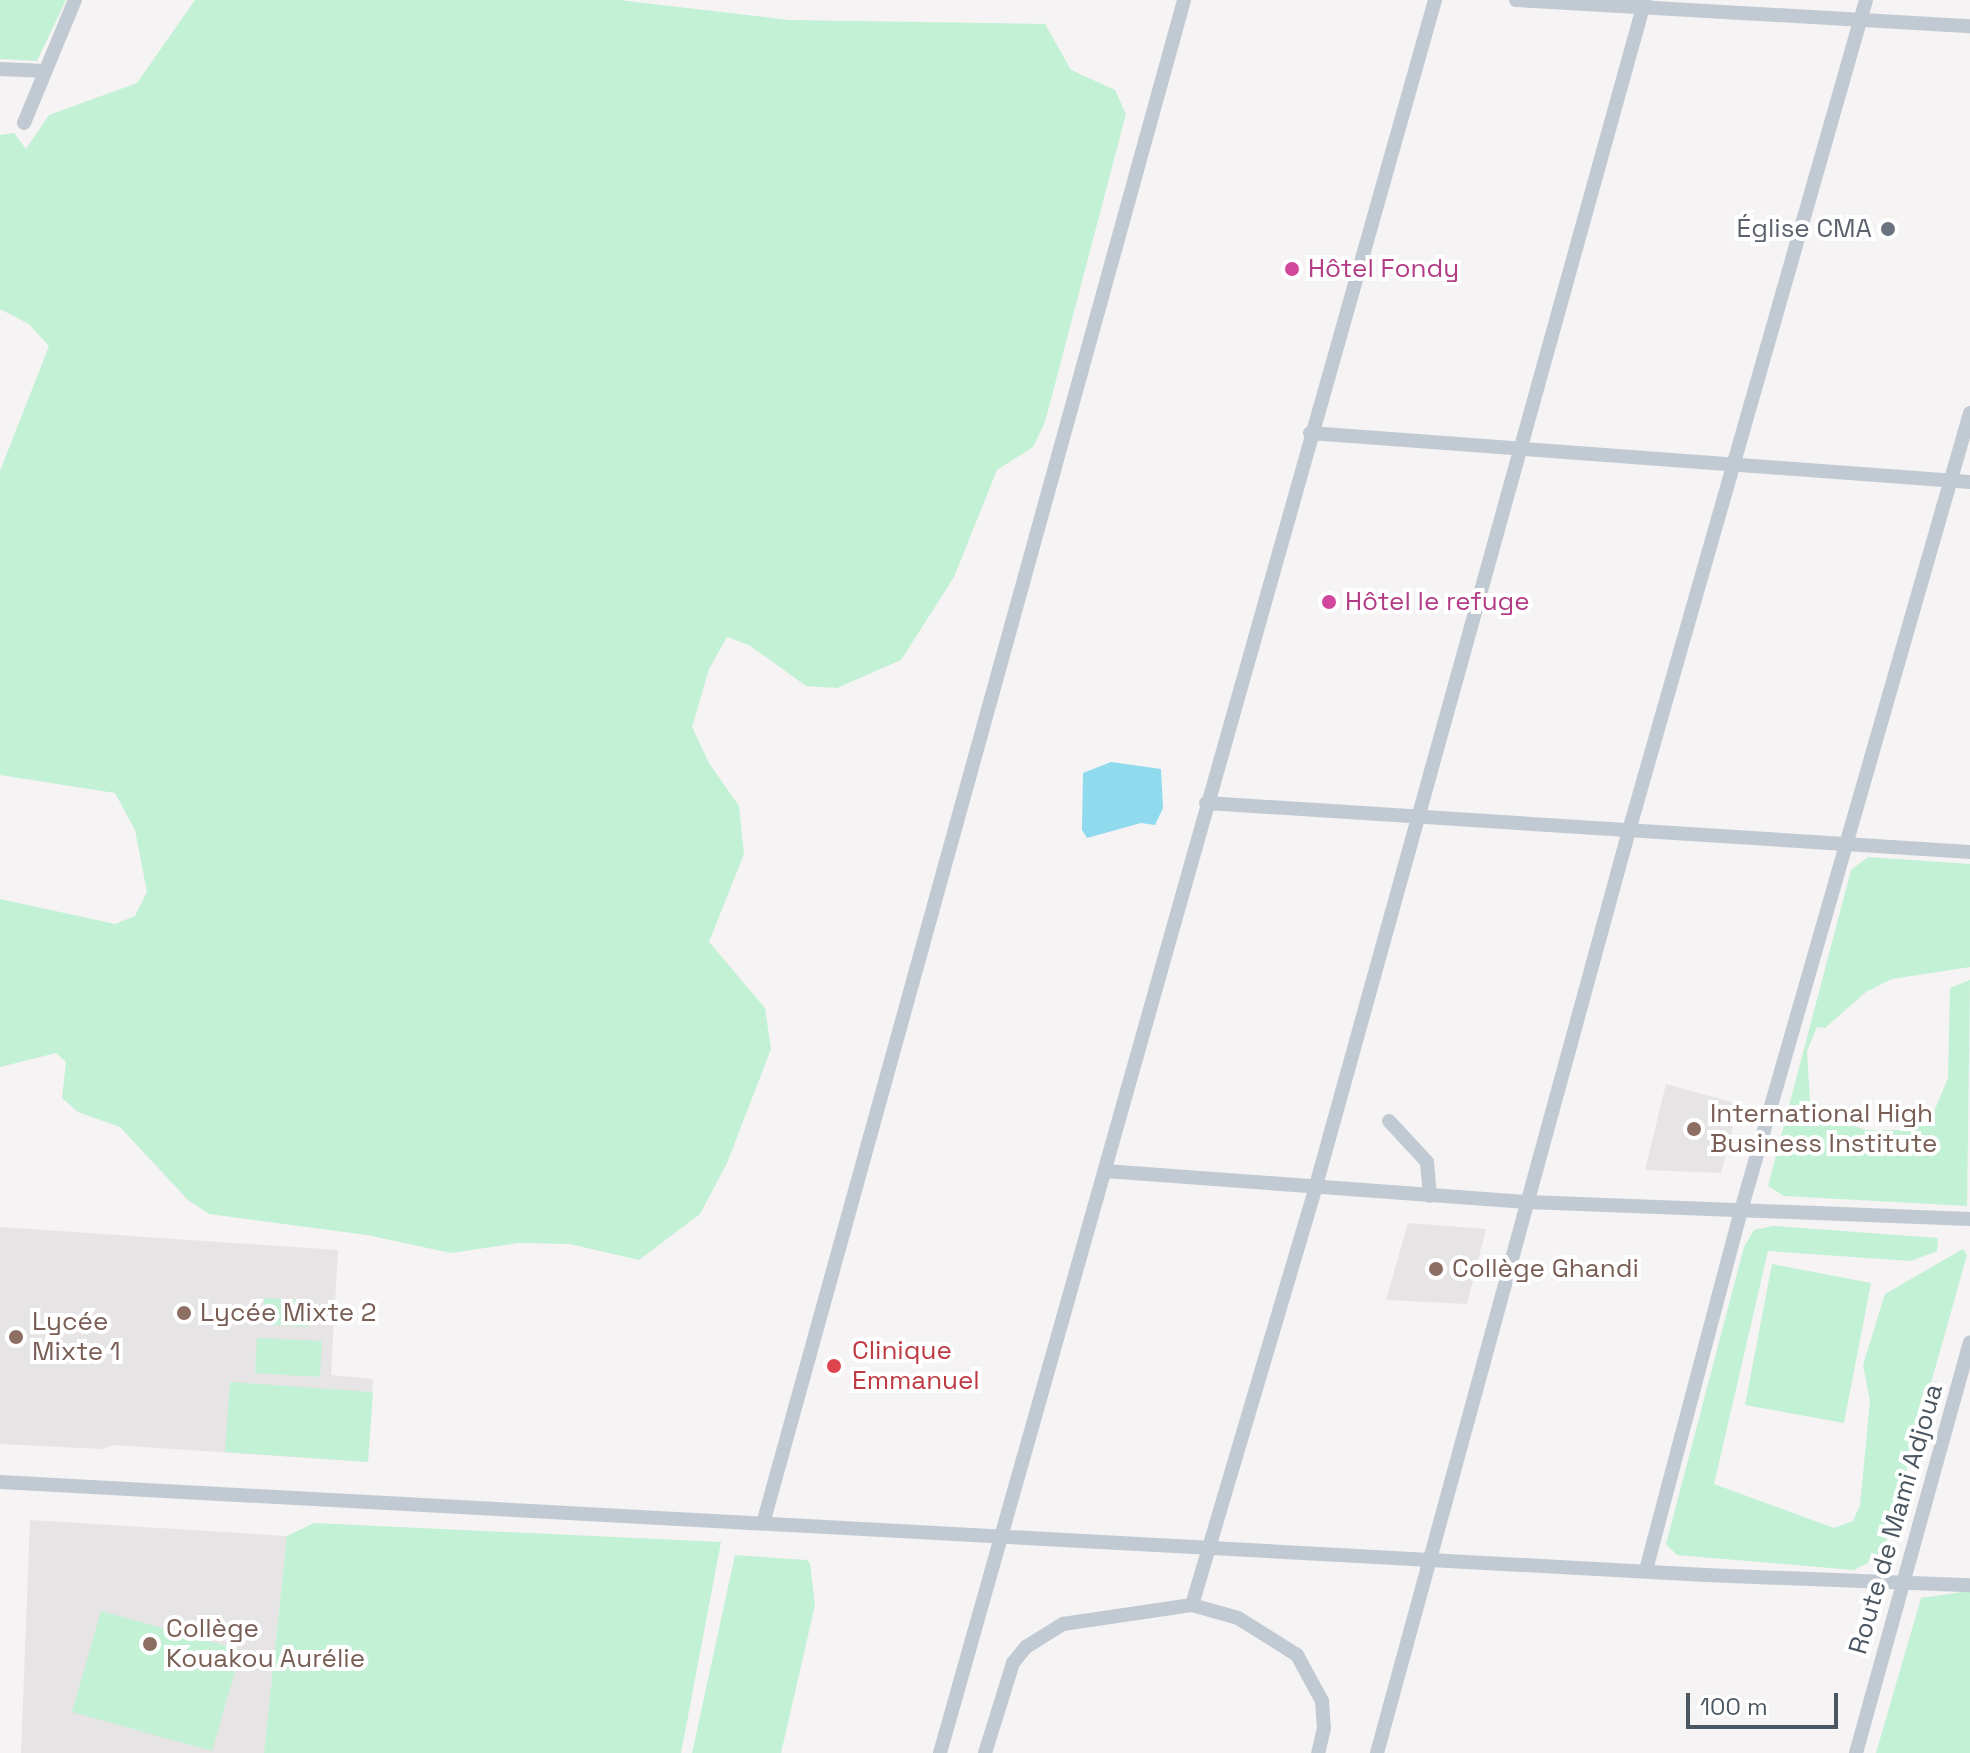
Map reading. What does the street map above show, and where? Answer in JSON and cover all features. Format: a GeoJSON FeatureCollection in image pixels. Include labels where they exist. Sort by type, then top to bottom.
{"type":"FeatureCollection","features":[{"type":"Feature","properties":{"kind":"street"},"geometry":{"type":"LineString","coordinates":[[24,123],[75,0]]}},
{"type":"Feature","properties":{"kind":"street"},"geometry":{"type":"LineString","coordinates":[[764,1520],[1184,0]]}},
{"type":"Feature","properties":{"kind":"street"},"geometry":{"type":"LineString","coordinates":[[940,1753],[1310,433],[1435,0]]}},
{"type":"Feature","properties":{"kind":"street"},"geometry":{"type":"LineString","coordinates":[[1516,0],[1644,4],[1859,23],[1970,26]]}},
{"type":"Feature","properties":{"kind":"street"},"geometry":{"type":"LineString","coordinates":[[1377,1753],[1628,834],[1866,0]]}},
{"type":"Feature","properties":{"kind":"street"},"geometry":{"type":"LineString","coordinates":[[1192,1605],[1212,1547],[1315,1189],[1644,4]]}},
{"type":"Feature","properties":{"kind":"street"},"geometry":{"type":"LineString","coordinates":[[0,69],[45,71]]}},
{"type":"Feature","properties":{"kind":"street"},"geometry":{"type":"LineString","coordinates":[[1646,1570],[1742,1207],[1970,413]]}},
{"type":"Feature","properties":{"kind":"street"},"geometry":{"type":"LineString","coordinates":[[1310,433],[1522,447],[1732,468],[1970,482]]}},
{"type":"Feature","properties":{"kind":"street"},"geometry":{"type":"LineString","coordinates":[[1206,803],[1628,834],[1970,852]]}},
{"type":"Feature","properties":{"kind":"street"},"geometry":{"type":"LineString","coordinates":[[1389,1121],[1427,1162],[1430,1196]]}},
{"type":"Feature","properties":{"kind":"street"},"geometry":{"type":"LineString","coordinates":[[1105,1171],[1315,1189],[1528,1202],[1742,1207],[1970,1219]]}},
{"type":"Feature","properties":{"kind":"street","name":"Route de Mami Adjoua"},"geometry":{"type":"LineString","coordinates":[[1856,1753],[1970,1343]]}},
{"type":"Feature","properties":{"kind":"street"},"geometry":{"type":"LineString","coordinates":[[0,1482],[764,1520],[1903,1584],[1970,1585]]}},
{"type":"Feature","properties":{"kind":"street"},"geometry":{"type":"LineString","coordinates":[[985,1753],[1013,1663],[1026,1647],[1063,1624],[1192,1605],[1238,1618],[1297,1655],[1322,1701],[1324,1728],[1318,1753]]}},
{"type":"Feature","properties":{"kind":"shaded area","name":"International High Business Institute"},"geometry":{"type":"Polygon","coordinates":[[[1666,1084],[1739,1104],[1721,1173],[1645,1170],[1666,1084]]]}},
{"type":"Feature","properties":{"kind":"shaded area","name":"Collège Ghandi"},"geometry":{"type":"Polygon","coordinates":[[[1408,1223],[1486,1229],[1467,1304],[1386,1300],[1408,1223]]]}},
{"type":"Feature","properties":{"kind":"shaded area","name":"Lycée Mixte 2"},"geometry":{"type":"Polygon","coordinates":[[[0,1227],[338,1250],[331,1375],[373,1379],[368,1462],[114,1445],[102,1449],[0,1444],[0,1227]]]}},
{"type":"Feature","properties":{"kind":"shaded area","name":"Collège Kouakou Aurélie"},"geometry":{"type":"Polygon","coordinates":[[[30,1520],[287,1536],[264,1753],[21,1753],[30,1520]]]}},
{"type":"Feature","properties":{"kind":"green space"},"geometry":{"type":"Polygon","coordinates":[[[0,0],[66,0],[37,61],[0,59],[0,0]]]}},
{"type":"Feature","properties":{"kind":"green space"},"geometry":{"type":"Polygon","coordinates":[[[195,0],[619,0],[789,20],[1045,24],[1071,70],[1115,90],[1126,114],[1045,422],[1033,447],[997,470],[954,577],[901,660],[837,688],[806,686],[749,645],[727,637],[709,669],[692,727],[709,763],[739,806],[744,854],[709,942],[765,1008],[771,1049],[727,1163],[700,1214],[639,1260],[570,1244],[518,1243],[451,1253],[367,1235],[209,1214],[188,1200],[120,1127],[78,1112],[62,1098],[66,1062],[56,1053],[0,1067],[0,899],[115,924],[135,916],[147,892],[135,830],[115,793],[0,775],[0,471],[49,346],[29,324],[0,309],[0,135],[14,133],[26,149],[49,115],[137,83],[195,0]]]}},
{"type":"Feature","properties":{"kind":"green space"},"geometry":{"type":"Polygon","coordinates":[[[1868,857],[1970,864],[1970,967],[1892,979],[1866,992],[1825,1028],[1817,1027],[1807,1051],[1810,1102],[1841,1112],[1848,1124],[1866,1130],[1905,1130],[1930,1121],[1948,1078],[1950,988],[1970,980],[1967,1206],[1784,1196],[1768,1186],[1851,870],[1868,857]]]}},
{"type":"Feature","properties":{"kind":"green space"},"geometry":{"type":"Polygon","coordinates":[[[1773,1226],[1938,1238],[1937,1251],[1911,1261],[1768,1251],[1714,1484],[1834,1528],[1853,1521],[1860,1505],[1870,1401],[1863,1365],[1885,1294],[1963,1249],[1967,1255],[1886,1543],[1875,1559],[1854,1570],[1677,1555],[1666,1544],[1744,1247],[1754,1230],[1773,1226]]]}},
{"type":"Feature","properties":{"kind":"green space"},"geometry":{"type":"Polygon","coordinates":[[[1772,1264],[1871,1283],[1844,1423],[1745,1405],[1772,1264]]]}},
{"type":"Feature","properties":{"kind":"green space"},"geometry":{"type":"Polygon","coordinates":[[[264,1298],[310,1301],[308,1327],[263,1324],[264,1298]]]}},
{"type":"Feature","properties":{"kind":"green space"},"geometry":{"type":"Polygon","coordinates":[[[257,1338],[322,1341],[320,1377],[255,1373],[257,1338]]]}},
{"type":"Feature","properties":{"kind":"green space"},"geometry":{"type":"Polygon","coordinates":[[[230,1382],[373,1392],[368,1462],[225,1452],[230,1382]]]}},
{"type":"Feature","properties":{"kind":"green space"},"geometry":{"type":"Polygon","coordinates":[[[314,1523],[721,1542],[681,1753],[264,1753],[287,1536],[314,1523]]]}},
{"type":"Feature","properties":{"kind":"green space"},"geometry":{"type":"Polygon","coordinates":[[[735,1555],[807,1560],[810,1564],[815,1605],[781,1753],[692,1753],[735,1555]]]}},
{"type":"Feature","properties":{"kind":"green space"},"geometry":{"type":"Polygon","coordinates":[[[1970,1591],[1970,1753],[1876,1753],[1921,1598],[1970,1591]]]}},
{"type":"Feature","properties":{"kind":"green space"},"geometry":{"type":"Polygon","coordinates":[[[101,1611],[241,1650],[212,1751],[72,1712],[101,1611]]]}},
{"type":"Feature","properties":{"kind":"water"},"geometry":{"type":"Polygon","coordinates":[[[1111,762],[1161,769],[1163,808],[1155,825],[1141,823],[1087,838],[1082,830],[1083,773],[1111,762]]]}},
{"type":"Feature","properties":{"kind":"place","name":"Église CMA"},"geometry":{"type":"Point","coordinates":[1888,229]}},
{"type":"Feature","properties":{"kind":"place","name":"Hôtel Fondy"},"geometry":{"type":"Point","coordinates":[1292,269]}},
{"type":"Feature","properties":{"kind":"place","name":"Hôtel le refuge"},"geometry":{"type":"Point","coordinates":[1329,602]}},
{"type":"Feature","properties":{"kind":"place","name":"International High Business Institute"},"geometry":{"type":"Point","coordinates":[1694,1129]}},
{"type":"Feature","properties":{"kind":"place","name":"Collège Ghandi"},"geometry":{"type":"Point","coordinates":[1436,1269]}},
{"type":"Feature","properties":{"kind":"place","name":"Lycée Mixte 2"},"geometry":{"type":"Point","coordinates":[184,1313]}},
{"type":"Feature","properties":{"kind":"place","name":"Lycée Mixte 1"},"geometry":{"type":"Point","coordinates":[16,1337]}},
{"type":"Feature","properties":{"kind":"place","name":"Clinique Emmanuel"},"geometry":{"type":"Point","coordinates":[834,1366]}},
{"type":"Feature","properties":{"kind":"place","name":"Collège Kouakou Aurélie"},"geometry":{"type":"Point","coordinates":[150,1644]}}]}
